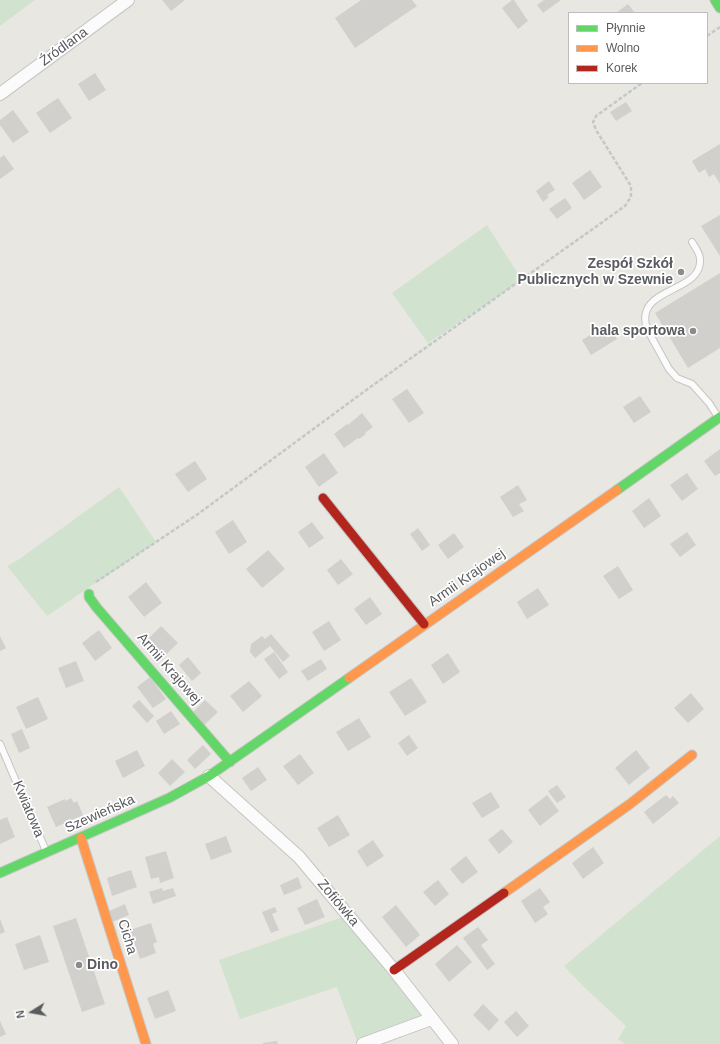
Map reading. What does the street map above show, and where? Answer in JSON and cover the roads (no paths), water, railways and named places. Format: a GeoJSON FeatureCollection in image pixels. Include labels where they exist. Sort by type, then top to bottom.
{"type":"FeatureCollection","features":[{"type":"Feature","properties":{"kind":"street","name":"Źródlana"},"geometry":{"type":"LineString","coordinates":[[0,94],[128,0]]}},
{"type":"Feature","properties":{"kind":"street"},"geometry":{"type":"LineString","coordinates":[[715,0],[720,8]]}},
{"type":"Feature","properties":{"kind":"street","name":"Armii Krajowej"},"geometry":{"type":"LineString","coordinates":[[209,776],[719,417]]}},
{"type":"Feature","properties":{"kind":"street"},"geometry":{"type":"LineString","coordinates":[[323,498],[424,624]]}},
{"type":"Feature","properties":{"kind":"street","name":"Armii Krajowej"},"geometry":{"type":"LineString","coordinates":[[89,594],[97,608],[230,762]]}},
{"type":"Feature","properties":{"kind":"street"},"geometry":{"type":"LineString","coordinates":[[394,970],[630,804],[692,755]]}},
{"type":"Feature","properties":{"kind":"street","name":"Szewieńska"},"geometry":{"type":"LineString","coordinates":[[0,873],[169,798],[209,776]]}},
{"type":"Feature","properties":{"kind":"street","name":"Zofiówka"},"geometry":{"type":"LineString","coordinates":[[209,776],[299,857],[394,970],[452,1044]]}},
{"type":"Feature","properties":{"kind":"street","name":"Cicha"},"geometry":{"type":"LineString","coordinates":[[81,838],[146,1044]]}},
{"type":"Feature","properties":{"kind":"street"},"geometry":{"type":"LineString","coordinates":[[363,1044],[432,1019]]}},
{"type":"Feature","properties":{"kind":"lane"},"geometry":{"type":"LineString","coordinates":[[692,242],[700,259],[695,275],[651,303],[645,313],[645,322],[647,329],[669,369],[677,378],[692,384],[709,402],[719,417]]}},
{"type":"Feature","properties":{"kind":"lane","name":"Kwiatowa"},"geometry":{"type":"LineString","coordinates":[[0,744],[47,853]]}},
{"type":"Feature","properties":{"kind":"place","name":"Zespół Szkół Publicznych w Szewnie"},"geometry":{"type":"Point","coordinates":[681,272]}},
{"type":"Feature","properties":{"kind":"place","name":"hala sportowa"},"geometry":{"type":"Point","coordinates":[693,331]}},
{"type":"Feature","properties":{"kind":"place","name":"Dino"},"geometry":{"type":"Point","coordinates":[79,965]}}]}
